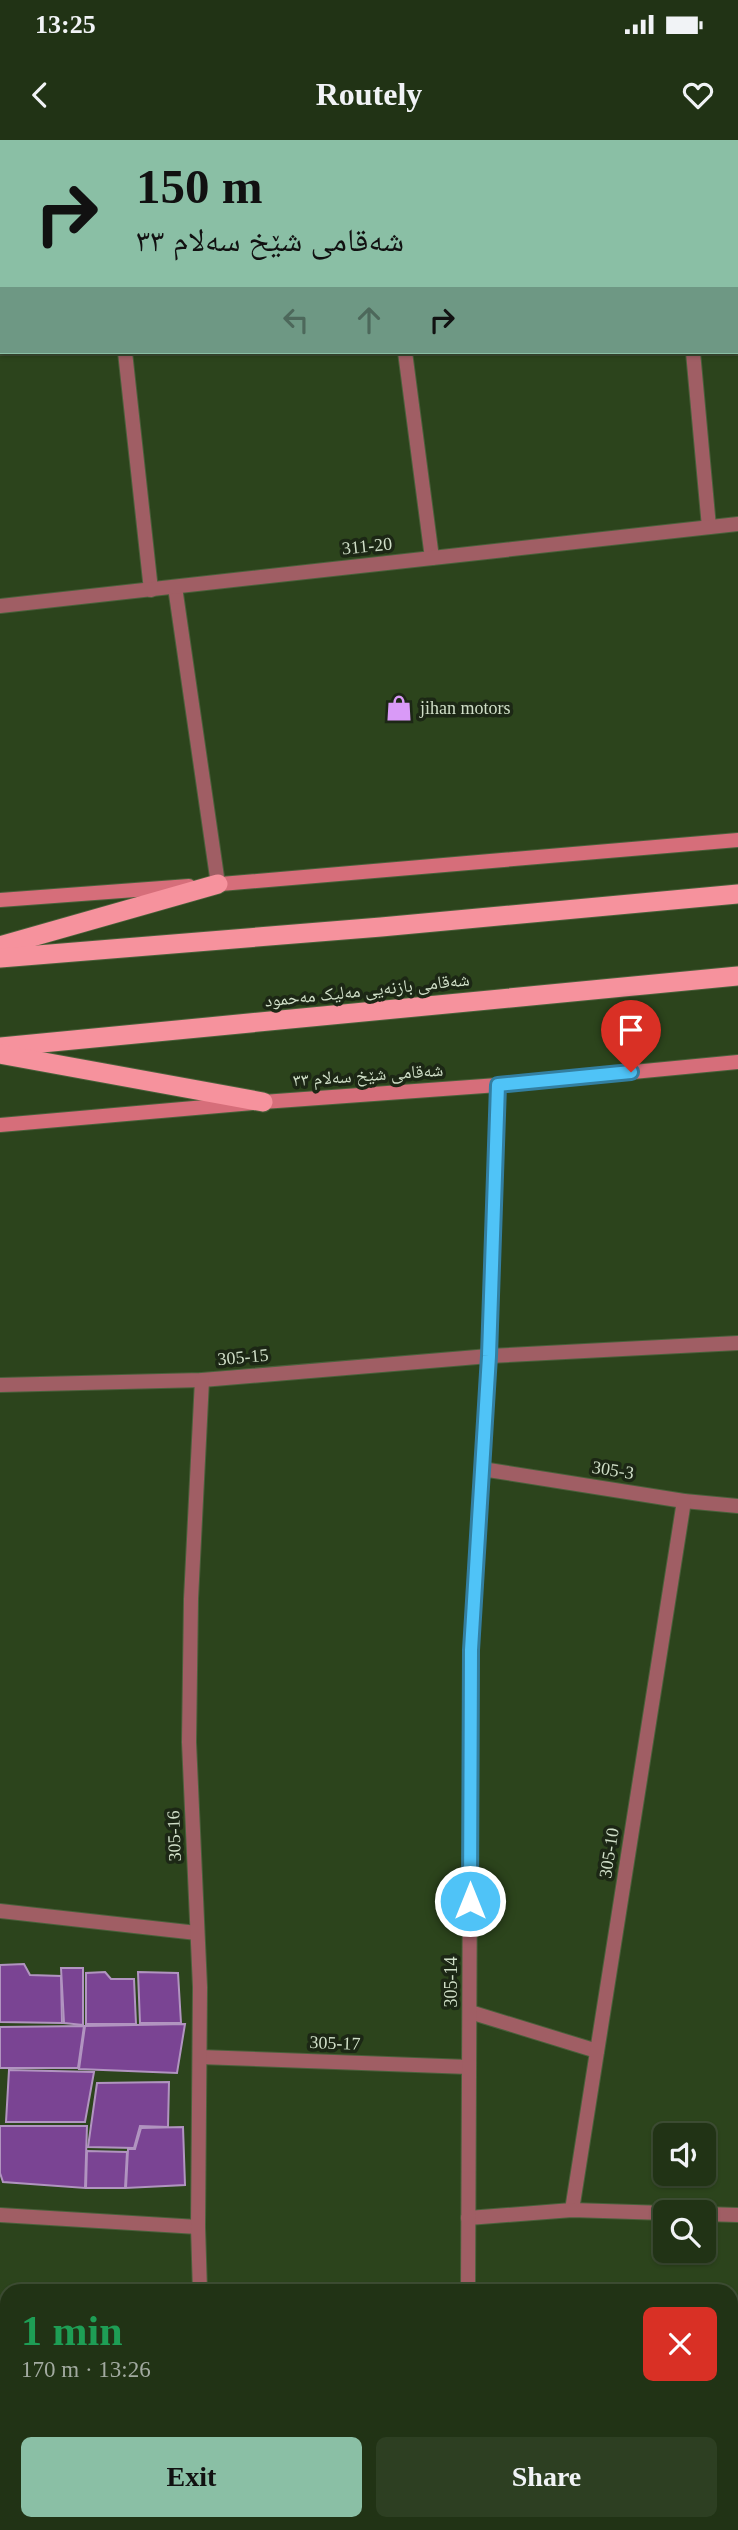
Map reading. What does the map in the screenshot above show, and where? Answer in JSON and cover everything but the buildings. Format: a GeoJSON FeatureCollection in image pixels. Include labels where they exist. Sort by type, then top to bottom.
{"type":"FeatureCollection","features":[{"type":"Feature","properties":{"kind":"highway"},"geometry":{"type":"LineString","coordinates":[[0,946],[218,884]]}},
{"type":"Feature","properties":{"kind":"highway"},"geometry":{"type":"LineString","coordinates":[[0,958],[738,894]]}},
{"type":"Feature","properties":{"kind":"highway","name":"شەقامی بازنەیی مەلیک مەحمود"},"geometry":{"type":"LineString","coordinates":[[0,1048],[738,976]]}},
{"type":"Feature","properties":{"kind":"highway"},"geometry":{"type":"LineString","coordinates":[[0,1054],[263,1101]]}},
{"type":"Feature","properties":{"kind":"main road"},"geometry":{"type":"LineString","coordinates":[[0,900],[738,840]]}},
{"type":"Feature","properties":{"kind":"main road","name":"شەقامی شێخ سەلام ٣٣"},"geometry":{"type":"LineString","coordinates":[[0,1125],[263,1101],[498,1085],[738,1062]]}},
{"type":"Feature","properties":{"kind":"street"},"geometry":{"type":"LineString","coordinates":[[125,354],[151,590]]}},
{"type":"Feature","properties":{"kind":"street"},"geometry":{"type":"LineString","coordinates":[[405,354],[432,558]]}},
{"type":"Feature","properties":{"kind":"street"},"geometry":{"type":"LineString","coordinates":[[693,354],[709,527]]}},
{"type":"Feature","properties":{"kind":"street","name":"311-20"},"geometry":{"type":"LineString","coordinates":[[0,606],[738,524]]}},
{"type":"Feature","properties":{"kind":"street"},"geometry":{"type":"LineString","coordinates":[[175,587],[218,884]]}},
{"type":"Feature","properties":{"kind":"street","name":"305-14"},"geometry":{"type":"LineString","coordinates":[[468,2284],[471,1650],[489,1356],[498,1085]]}},
{"type":"Feature","properties":{"kind":"street","name":"305-15"},"geometry":{"type":"LineString","coordinates":[[0,1385],[202,1380],[489,1356],[738,1343]]}},
{"type":"Feature","properties":{"kind":"street","name":"305-16"},"geometry":{"type":"LineString","coordinates":[[200,2284],[200,2057],[189,1742],[191,1599],[202,1380]]}},
{"type":"Feature","properties":{"kind":"street","name":"305-3"},"geometry":{"type":"LineString","coordinates":[[482,1469],[684,1501],[738,1506]]}},
{"type":"Feature","properties":{"kind":"street","name":"305-10"},"geometry":{"type":"LineString","coordinates":[[572,2210],[684,1501]]}},
{"type":"Feature","properties":{"kind":"street"},"geometry":{"type":"LineString","coordinates":[[0,1911],[197,1933]]}},
{"type":"Feature","properties":{"kind":"street"},"geometry":{"type":"LineString","coordinates":[[470,2012],[597,2051]]}},
{"type":"Feature","properties":{"kind":"street","name":"305-17"},"geometry":{"type":"LineString","coordinates":[[200,2057],[470,2067]]}},
{"type":"Feature","properties":{"kind":"street"},"geometry":{"type":"LineString","coordinates":[[467,2218],[572,2210],[653,2213]]}},
{"type":"Feature","properties":{"kind":"street"},"geometry":{"type":"LineString","coordinates":[[0,2215],[198,2227]]}},
{"type":"Feature","properties":{"kind":"street"},"geometry":{"type":"LineString","coordinates":[[716,2215],[738,2216]]}},
{"type":"Feature","properties":{"kind":"place","name":"jihan motors"},"geometry":{"type":"Point","coordinates":[399,708]}},
{"type":"Feature","properties":{"kind":"route"},"geometry":{"type":"LineString","coordinates":[[470,1901],[471,1650],[489,1356],[498,1085],[631,1072]]}}]}
